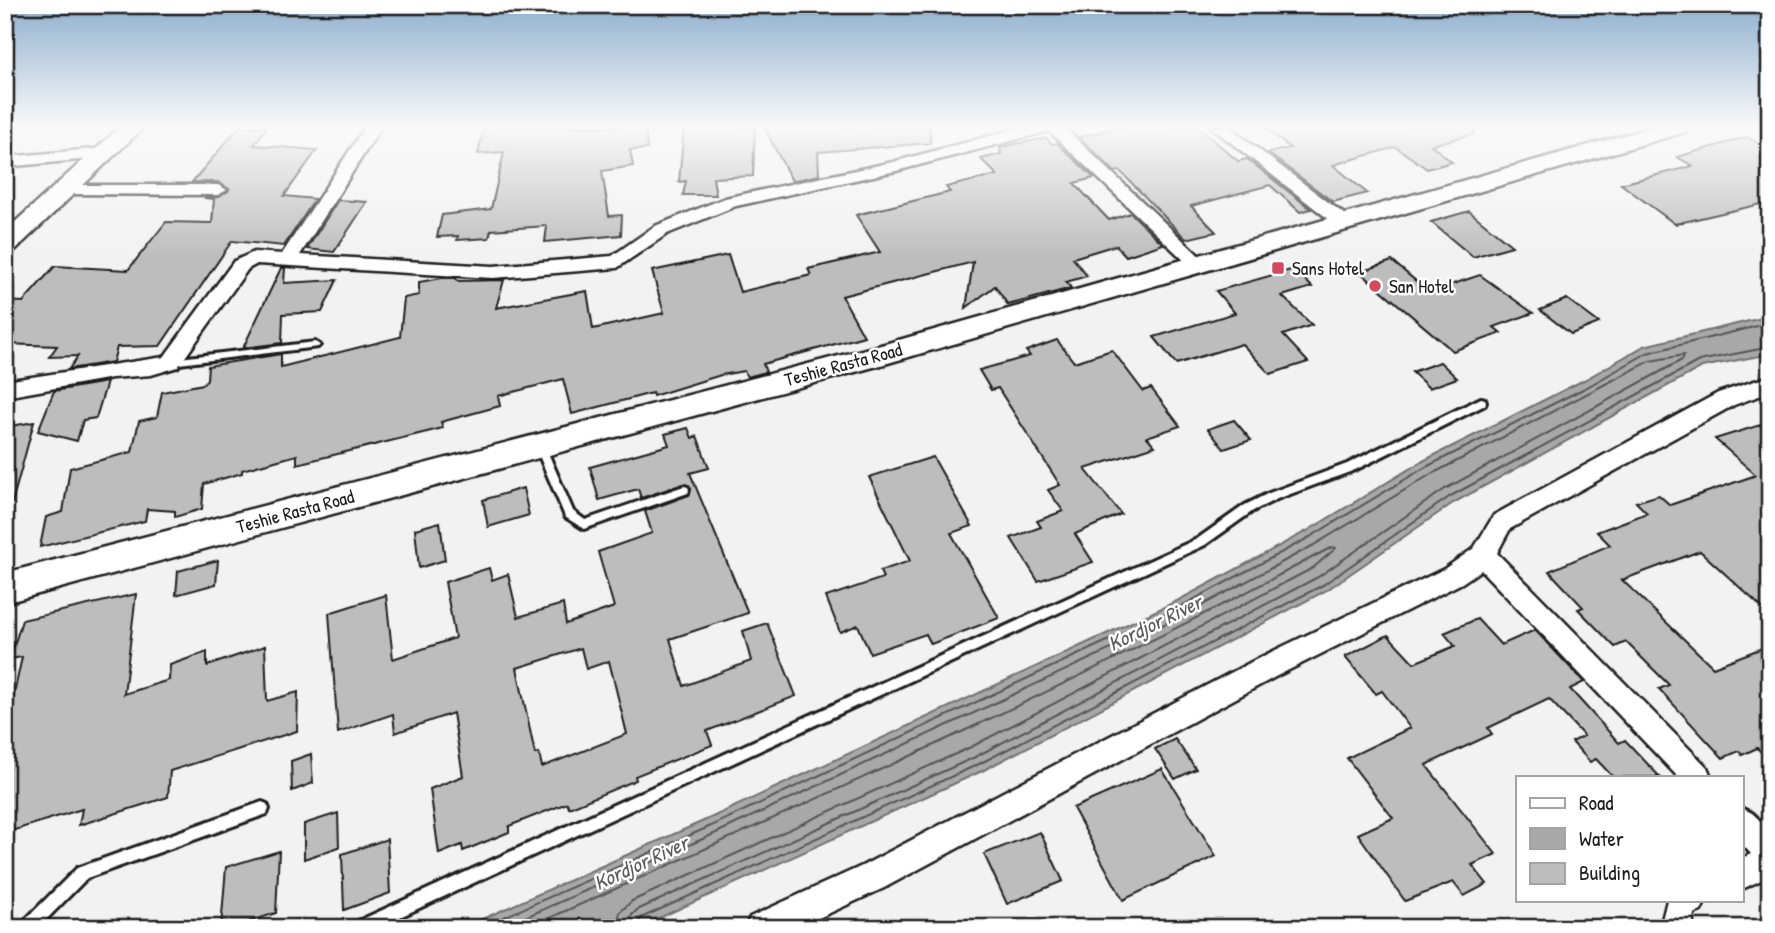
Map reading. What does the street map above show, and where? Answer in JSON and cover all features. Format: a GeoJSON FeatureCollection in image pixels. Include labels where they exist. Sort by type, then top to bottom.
{"type":"FeatureCollection","features":[{"type":"Feature","properties":{"kind":"main road"},"geometry":{"type":"LineString","coordinates":[[5,245],[87,171]]}},
{"type":"Feature","properties":{"kind":"main road","name":"Teshie Rasta Road"},"geometry":{"type":"LineString","coordinates":[[5,588],[540,446],[1200,265],[1342,221],[1522,171]]}},
{"type":"Feature","properties":{"kind":"street"},"geometry":{"type":"LineString","coordinates":[[287,260],[345,171]]}},
{"type":"Feature","properties":{"kind":"street"},"geometry":{"type":"LineString","coordinates":[[5,389],[112,370],[151,368],[171,362],[241,265],[254,258],[493,272],[617,262],[662,230],[731,202],[875,171]]}},
{"type":"Feature","properties":{"kind":"street"},"geometry":{"type":"LineString","coordinates":[[1101,171],[1200,265]]}},
{"type":"Feature","properties":{"kind":"street"},"geometry":{"type":"LineString","coordinates":[[1276,171],[1342,221]]}},
{"type":"Feature","properties":{"kind":"street"},"geometry":{"type":"LineString","coordinates":[[66,190],[218,190]]}},
{"type":"Feature","properties":{"kind":"street"},"geometry":{"type":"LineString","coordinates":[[761,928],[873,877],[1268,667],[1453,576],[1483,555],[1502,522],[1726,399],[1770,384]]}},
{"type":"Feature","properties":{"kind":"street"},"geometry":{"type":"LineString","coordinates":[[1483,555],[1696,776]]}},
{"type":"Feature","properties":{"kind":"street"},"geometry":{"type":"LineString","coordinates":[[1744,825],[1770,852]]}},
{"type":"Feature","properties":{"kind":"street"},"geometry":{"type":"LineString","coordinates":[[1744,873],[1770,860]]}},
{"type":"Feature","properties":{"kind":"street"},"geometry":{"type":"LineString","coordinates":[[1676,928],[1680,905],[1686,902]]}},
{"type":"Feature","properties":{"kind":"lane"},"geometry":{"type":"LineString","coordinates":[[171,362],[315,345]]}},
{"type":"Feature","properties":{"kind":"lane"},"geometry":{"type":"LineString","coordinates":[[359,928],[1201,542],[1249,508],[1273,496],[1351,467],[1481,402]]}},
{"type":"Feature","properties":{"kind":"lane"},"geometry":{"type":"LineString","coordinates":[[540,446],[569,514],[584,525],[684,490]]}},
{"type":"Feature","properties":{"kind":"lane"},"geometry":{"type":"LineString","coordinates":[[27,928],[82,873],[262,810]]}},
{"type":"Feature","properties":{"kind":"water","name":"Kordjor River"},"geometry":{"type":"Polygon","coordinates":[[[1770,316],[1770,354],[1702,367],[1453,503],[1327,590],[982,771],[637,928],[462,928],[708,819],[1177,601],[1307,531],[1421,462],[1586,379],[1644,346],[1770,316]]]}},
{"type":"Feature","properties":{"kind":"building"},"geometry":{"type":"Polygon","coordinates":[[[202,171],[302,171],[284,196],[315,199],[284,246],[232,241],[160,346],[117,347],[113,362],[69,369],[78,356],[49,357],[57,346],[5,344],[5,301],[23,302],[55,266],[128,270],[166,222],[212,223],[214,199],[204,198],[219,197],[229,189],[218,182],[192,182],[202,171]]]}},
{"type":"Feature","properties":{"kind":"building"},"geometry":{"type":"Polygon","coordinates":[[[500,171],[605,171],[602,171],[609,216],[622,215],[621,235],[545,242],[547,226],[491,230],[489,238],[457,240],[458,236],[437,237],[442,215],[491,209],[500,171]]]}},
{"type":"Feature","properties":{"kind":"building"},"geometry":{"type":"Polygon","coordinates":[[[680,171],[753,171],[753,176],[713,178],[716,195],[683,195],[686,181],[679,182],[680,171]]]}},
{"type":"Feature","properties":{"kind":"building"},"geometry":{"type":"Polygon","coordinates":[[[787,171],[819,171],[819,175],[792,181],[787,171]]]}},
{"type":"Feature","properties":{"kind":"building"},"geometry":{"type":"Polygon","coordinates":[[[993,171],[1086,171],[1094,178],[1074,183],[1109,220],[1131,213],[1163,244],[1126,256],[1116,245],[1073,258],[1087,276],[1066,282],[1071,288],[1008,305],[995,286],[966,308],[973,262],[842,296],[864,336],[763,364],[766,372],[747,377],[744,371],[721,375],[653,396],[652,393],[572,414],[563,379],[498,396],[500,406],[441,422],[443,428],[297,464],[297,455],[242,470],[242,473],[204,484],[202,509],[175,517],[175,511],[147,509],[145,521],[40,547],[46,517],[63,512],[70,468],[132,452],[139,421],[157,417],[162,392],[203,384],[207,379],[208,366],[281,354],[281,367],[400,337],[404,298],[419,295],[419,282],[442,278],[456,278],[457,281],[504,280],[496,308],[587,291],[593,329],[664,313],[652,271],[728,255],[740,292],[811,275],[808,269],[880,252],[856,215],[950,192],[946,187],[997,175],[993,171]]]}},
{"type":"Feature","properties":{"kind":"building"},"geometry":{"type":"Polygon","coordinates":[[[1113,171],[1262,171],[1311,209],[1300,212],[1270,185],[1191,206],[1216,232],[1186,239],[1120,171],[1113,171]]]}},
{"type":"Feature","properties":{"kind":"building"},"geometry":{"type":"Polygon","coordinates":[[[1291,171],[1340,171],[1367,193],[1333,202],[1291,171]]]}},
{"type":"Feature","properties":{"kind":"building"},"geometry":{"type":"Polygon","coordinates":[[[1675,171],[1770,171],[1770,202],[1675,224],[1621,184],[1675,171]]]}},
{"type":"Feature","properties":{"kind":"building"},"geometry":{"type":"Polygon","coordinates":[[[338,200],[367,202],[334,252],[307,249],[338,200]]]}},
{"type":"Feature","properties":{"kind":"building"},"geometry":{"type":"Polygon","coordinates":[[[1469,211],[1512,246],[1473,257],[1431,222],[1469,211]]]}},
{"type":"Feature","properties":{"kind":"building"},"geometry":{"type":"Polygon","coordinates":[[[1392,261],[1429,292],[1480,275],[1533,313],[1494,327],[1501,333],[1453,351],[1360,272],[1392,261]]]}},
{"type":"Feature","properties":{"kind":"building"},"geometry":{"type":"Polygon","coordinates":[[[281,268],[285,268],[284,283],[337,280],[322,312],[283,314],[282,343],[243,348],[281,268]]]}},
{"type":"Feature","properties":{"kind":"building"},"geometry":{"type":"Polygon","coordinates":[[[1294,269],[1312,287],[1282,296],[1312,325],[1283,335],[1308,362],[1270,374],[1242,344],[1176,364],[1154,337],[1235,313],[1216,291],[1294,269]]]}},
{"type":"Feature","properties":{"kind":"building"},"geometry":{"type":"Polygon","coordinates":[[[1567,299],[1599,323],[1571,334],[1540,310],[1567,299]]]}},
{"type":"Feature","properties":{"kind":"building"},"geometry":{"type":"Polygon","coordinates":[[[1057,340],[1074,362],[1112,350],[1143,391],[1151,388],[1180,426],[1147,437],[1155,446],[1085,469],[1121,514],[1075,534],[1093,562],[1038,581],[1011,538],[1041,527],[1037,521],[1063,511],[1048,490],[1060,485],[998,388],[991,390],[979,370],[1030,356],[1026,351],[1057,340]]]}},
{"type":"Feature","properties":{"kind":"building"},"geometry":{"type":"Polygon","coordinates":[[[1440,362],[1457,378],[1429,388],[1412,372],[1440,362]]]}},
{"type":"Feature","properties":{"kind":"building"},"geometry":{"type":"Polygon","coordinates":[[[107,382],[96,418],[83,420],[77,441],[38,431],[54,391],[107,382]]]}},
{"type":"Feature","properties":{"kind":"building"},"geometry":{"type":"Polygon","coordinates":[[[1234,420],[1251,440],[1224,449],[1208,429],[1234,420]]]}},
{"type":"Feature","properties":{"kind":"building"},"geometry":{"type":"Polygon","coordinates":[[[34,422],[12,503],[5,502],[5,427],[34,422]]]}},
{"type":"Feature","properties":{"kind":"building"},"geometry":{"type":"Polygon","coordinates":[[[1770,422],[1770,615],[1700,551],[1622,580],[1713,667],[1770,645],[1770,761],[1757,748],[1742,755],[1739,751],[1723,758],[1659,689],[1669,685],[1626,642],[1615,647],[1578,609],[1583,607],[1549,571],[1610,545],[1597,532],[1647,513],[1636,502],[1659,495],[1670,505],[1756,475],[1715,439],[1770,422]]]}},
{"type":"Feature","properties":{"kind":"building"},"geometry":{"type":"Polygon","coordinates":[[[688,428],[692,438],[697,436],[709,468],[690,473],[748,613],[670,639],[684,686],[751,661],[743,631],[767,623],[796,696],[707,731],[712,745],[635,776],[636,780],[569,808],[567,803],[509,826],[509,832],[463,851],[462,845],[439,854],[430,789],[463,776],[453,713],[395,733],[393,714],[338,733],[329,613],[386,595],[393,659],[455,638],[445,582],[489,568],[492,580],[508,574],[518,617],[563,604],[566,624],[614,607],[598,552],[652,533],[645,511],[689,495],[691,489],[683,484],[641,498],[638,489],[599,500],[590,467],[669,445],[665,434],[688,428]],[[581,648],[517,668],[535,754],[539,753],[542,767],[627,734],[609,661],[586,669],[581,648]]]}},
{"type":"Feature","properties":{"kind":"building"},"geometry":{"type":"Polygon","coordinates":[[[933,457],[972,526],[951,533],[999,618],[931,644],[926,634],[870,653],[858,625],[840,632],[826,597],[883,578],[880,571],[910,561],[869,477],[933,457]]]}},
{"type":"Feature","properties":{"kind":"building"},"geometry":{"type":"Polygon","coordinates":[[[523,488],[529,515],[488,527],[483,500],[523,488]]]}},
{"type":"Feature","properties":{"kind":"building"},"geometry":{"type":"Polygon","coordinates":[[[440,522],[445,560],[419,568],[415,529],[440,522]]]}},
{"type":"Feature","properties":{"kind":"building"},"geometry":{"type":"Polygon","coordinates":[[[218,560],[216,584],[176,595],[178,571],[218,560]]]}},
{"type":"Feature","properties":{"kind":"building"},"geometry":{"type":"Polygon","coordinates":[[[136,594],[124,694],[169,680],[170,665],[207,652],[207,666],[265,646],[267,701],[298,692],[297,731],[170,771],[168,797],[79,825],[82,809],[5,833],[5,736],[22,657],[10,659],[22,620],[136,594]]]}},
{"type":"Feature","properties":{"kind":"building"},"geometry":{"type":"Polygon","coordinates":[[[1477,619],[1501,645],[1535,630],[1584,682],[1570,689],[1619,743],[1625,740],[1659,776],[1612,776],[1596,759],[1590,762],[1572,742],[1584,736],[1549,699],[1488,728],[1492,734],[1426,765],[1496,854],[1472,865],[1487,884],[1464,896],[1453,882],[1405,901],[1358,834],[1393,818],[1347,758],[1410,728],[1382,691],[1376,694],[1345,657],[1388,635],[1414,663],[1455,646],[1444,633],[1477,619]]]}},
{"type":"Feature","properties":{"kind":"building"},"geometry":{"type":"Polygon","coordinates":[[[1175,739],[1196,769],[1175,779],[1155,749],[1175,739]]]}},
{"type":"Feature","properties":{"kind":"building"},"geometry":{"type":"Polygon","coordinates":[[[311,754],[313,783],[292,791],[291,761],[311,754]]]}},
{"type":"Feature","properties":{"kind":"building"},"geometry":{"type":"Polygon","coordinates":[[[1162,769],[1216,856],[1123,900],[1073,808],[1162,769]]]}},
{"type":"Feature","properties":{"kind":"building"},"geometry":{"type":"Polygon","coordinates":[[[338,813],[339,847],[304,859],[304,824],[338,813]]]}},
{"type":"Feature","properties":{"kind":"building"},"geometry":{"type":"Polygon","coordinates":[[[1040,832],[1063,881],[1007,904],[984,854],[1040,832]]]}},
{"type":"Feature","properties":{"kind":"building"},"geometry":{"type":"Polygon","coordinates":[[[387,839],[390,893],[344,910],[342,854],[387,839]]]}},
{"type":"Feature","properties":{"kind":"building"},"geometry":{"type":"Polygon","coordinates":[[[279,851],[276,913],[230,928],[221,928],[226,867],[279,851]]]}},
{"type":"Feature","properties":{"kind":"place","name":"Sans Hotel"},"geometry":{"type":"Point","coordinates":[1278,268]}},
{"type":"Feature","properties":{"kind":"place","name":"San Hotel"},"geometry":{"type":"Point","coordinates":[1375,286]}}]}
